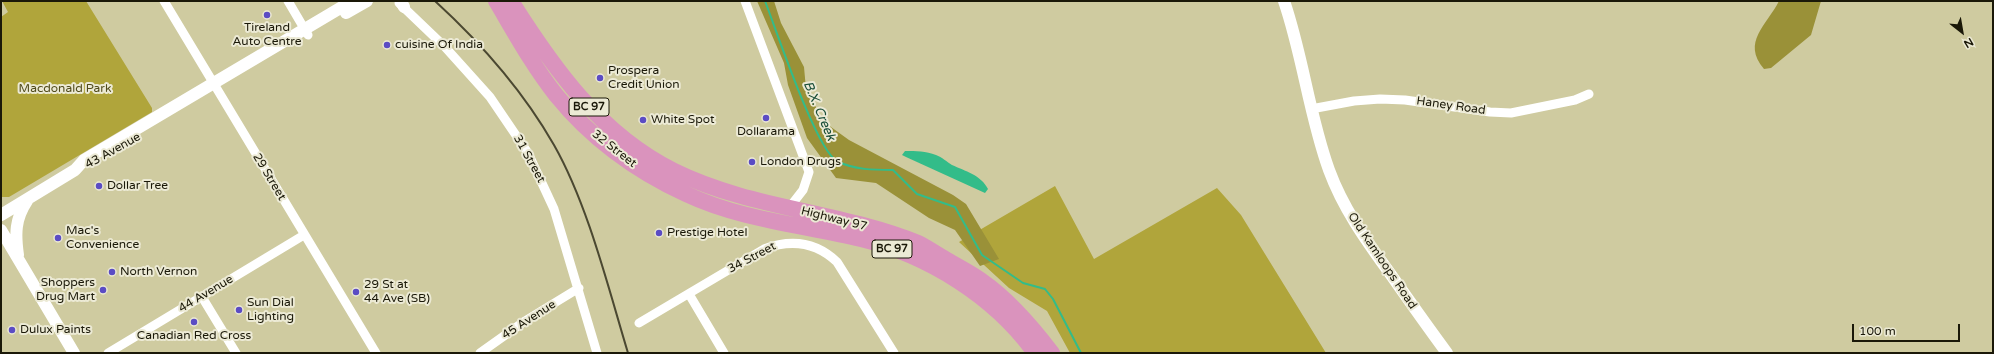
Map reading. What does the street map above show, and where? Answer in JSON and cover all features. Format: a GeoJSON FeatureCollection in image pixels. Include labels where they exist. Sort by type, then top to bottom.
{"type":"FeatureCollection","features":[{"type":"Feature","properties":{"kind":"highway","name":"32 Street"},"geometry":{"type":"LineString","coordinates":[[496,1],[528,53],[556,94],[599,129],[648,155],[672,170],[697,182]]}},
{"type":"Feature","properties":{"kind":"highway","name":"32 Street"},"geometry":{"type":"LineString","coordinates":[[512,1],[558,71],[577,95],[599,129],[624,158],[662,182],[687,195],[740,213]]}},
{"type":"Feature","properties":{"kind":"highway","name":"Highway 97"},"geometry":{"type":"LineString","coordinates":[[697,182],[726,192],[867,227],[919,244],[983,281],[1031,325],[1052,353]]}},
{"type":"Feature","properties":{"kind":"highway","name":"Highway 97"},"geometry":{"type":"LineString","coordinates":[[740,213],[863,239],[913,256],[972,290],[1022,334],[1035,353]]}},
{"type":"Feature","properties":{"kind":"street","name":"29 Street"},"geometry":{"type":"LineString","coordinates":[[164,1],[376,353]]}},
{"type":"Feature","properties":{"kind":"street"},"geometry":{"type":"LineString","coordinates":[[288,1],[306,32]]}},
{"type":"Feature","properties":{"kind":"street","name":"43 Avenue"},"geometry":{"type":"LineString","coordinates":[[1,215],[76,170],[88,166],[306,32],[352,1]]}},
{"type":"Feature","properties":{"kind":"street","name":"43 Avenue"},"geometry":{"type":"LineString","coordinates":[[306,32],[367,1]]}},
{"type":"Feature","properties":{"kind":"street"},"geometry":{"type":"LineString","coordinates":[[745,1],[809,172],[802,190],[789,208]]}},
{"type":"Feature","properties":{"kind":"street","name":"Old Kamloops Road"},"geometry":{"type":"LineString","coordinates":[[1284,1],[1294,31],[1311,109],[1329,171],[1342,201],[1359,230],[1447,353]]}},
{"type":"Feature","properties":{"kind":"street","name":"31 Street"},"geometry":{"type":"LineString","coordinates":[[401,3],[445,47],[490,97],[528,153],[554,209],[579,288],[597,353]]}},
{"type":"Feature","properties":{"kind":"street","name":"Haney Road"},"geometry":{"type":"LineString","coordinates":[[1311,109],[1354,101],[1386,99],[1511,113],[1575,100],[1589,94]]}},
{"type":"Feature","properties":{"kind":"street"},"geometry":{"type":"LineString","coordinates":[[19,260],[15,234],[16,222],[21,210],[29,198]]}},
{"type":"Feature","properties":{"kind":"street"},"geometry":{"type":"LineString","coordinates":[[1,230],[74,353]]}},
{"type":"Feature","properties":{"kind":"street","name":"44 Avenue"},"geometry":{"type":"LineString","coordinates":[[108,353],[304,235]]}},
{"type":"Feature","properties":{"kind":"street","name":"34 Street"},"geometry":{"type":"LineString","coordinates":[[639,323],[764,249],[779,243],[798,244],[826,252],[837,262],[894,353]]}},
{"type":"Feature","properties":{"kind":"street","name":"45 Avenue"},"geometry":{"type":"LineString","coordinates":[[480,353],[525,320],[579,288]]}},
{"type":"Feature","properties":{"kind":"street"},"geometry":{"type":"LineString","coordinates":[[689,294],[724,353]]}},
{"type":"Feature","properties":{"kind":"street"},"geometry":{"type":"LineString","coordinates":[[202,297],[236,353]]}},
{"type":"Feature","properties":{"kind":"green space","name":"Macdonald Park"},"geometry":{"type":"Polygon","coordinates":[[[2,1],[86,1],[152,108],[152,112],[9,197],[1,197],[1,17],[8,12],[2,1]]]}},
{"type":"Feature","properties":{"kind":"green space"},"geometry":{"type":"Polygon","coordinates":[[[1055,186],[1094,259],[1217,188],[1241,215],[1326,353],[1070,353],[1047,311],[1009,288],[959,242],[1055,186]]]}},
{"type":"Feature","properties":{"kind":"shaded area"},"geometry":{"type":"Polygon","coordinates":[[[757,1],[774,1],[781,23],[804,67],[806,89],[824,122],[849,140],[953,195],[966,204],[999,259],[980,266],[955,230],[929,218],[876,183],[836,178],[807,138],[788,85],[784,63],[757,1]]]}},
{"type":"Feature","properties":{"kind":"shaded area"},"geometry":{"type":"Polygon","coordinates":[[[1779,1],[1821,1],[1811,35],[1771,68],[1764,69],[1755,50],[1755,42],[1758,34],[1779,1]]]}},
{"type":"Feature","properties":{"kind":"shaded area"},"geometry":{"type":"Polygon","coordinates":[[[905,151],[925,152],[938,156],[952,165],[977,177],[988,189],[985,193],[906,157],[902,155],[905,151]]]}},
{"type":"Feature","properties":{"kind":"waterway","name":"B.X. Creek"},"geometry":{"type":"LineString","coordinates":[[765,1],[797,87],[818,135],[828,152],[837,161],[857,168],[893,170],[917,194],[955,207],[982,255],[1023,283],[1045,289],[1053,299],[1081,353]]}},
{"type":"Feature","properties":{"kind":"railway"},"geometry":{"type":"LineString","coordinates":[[435,1],[469,34],[515,86],[542,124],[554,145],[566,168],[587,220],[605,274],[628,353]]}},
{"type":"Feature","properties":{"kind":"place","name":"Tireland Auto Centre"},"geometry":{"type":"Point","coordinates":[267,15]}},
{"type":"Feature","properties":{"kind":"place","name":"cuisine Of India"},"geometry":{"type":"Point","coordinates":[387,45]}},
{"type":"Feature","properties":{"kind":"place","name":"Prospera Credit Union"},"geometry":{"type":"Point","coordinates":[600,78]}},
{"type":"Feature","properties":{"kind":"place","name":"Dollarama"},"geometry":{"type":"Point","coordinates":[766,118]}},
{"type":"Feature","properties":{"kind":"place","name":"White Spot"},"geometry":{"type":"Point","coordinates":[643,120]}},
{"type":"Feature","properties":{"kind":"place","name":"London Drugs"},"geometry":{"type":"Point","coordinates":[752,162]}},
{"type":"Feature","properties":{"kind":"place","name":"Dollar Tree"},"geometry":{"type":"Point","coordinates":[99,186]}},
{"type":"Feature","properties":{"kind":"place","name":"Prestige Hotel"},"geometry":{"type":"Point","coordinates":[659,233]}},
{"type":"Feature","properties":{"kind":"place","name":"Mac's Convenience"},"geometry":{"type":"Point","coordinates":[58,238]}},
{"type":"Feature","properties":{"kind":"place","name":"North Vernon"},"geometry":{"type":"Point","coordinates":[112,272]}},
{"type":"Feature","properties":{"kind":"place","name":"Shoppers Drug Mart"},"geometry":{"type":"Point","coordinates":[103,290]}},
{"type":"Feature","properties":{"kind":"place","name":"29 St at 44 Ave (SB)"},"geometry":{"type":"Point","coordinates":[356,292]}},
{"type":"Feature","properties":{"kind":"place","name":"Sun Dial Lighting"},"geometry":{"type":"Point","coordinates":[239,310]}},
{"type":"Feature","properties":{"kind":"place","name":"Canadian Red Cross"},"geometry":{"type":"Point","coordinates":[194,322]}},
{"type":"Feature","properties":{"kind":"place","name":"Dulux Paints"},"geometry":{"type":"Point","coordinates":[12,330]}}]}
